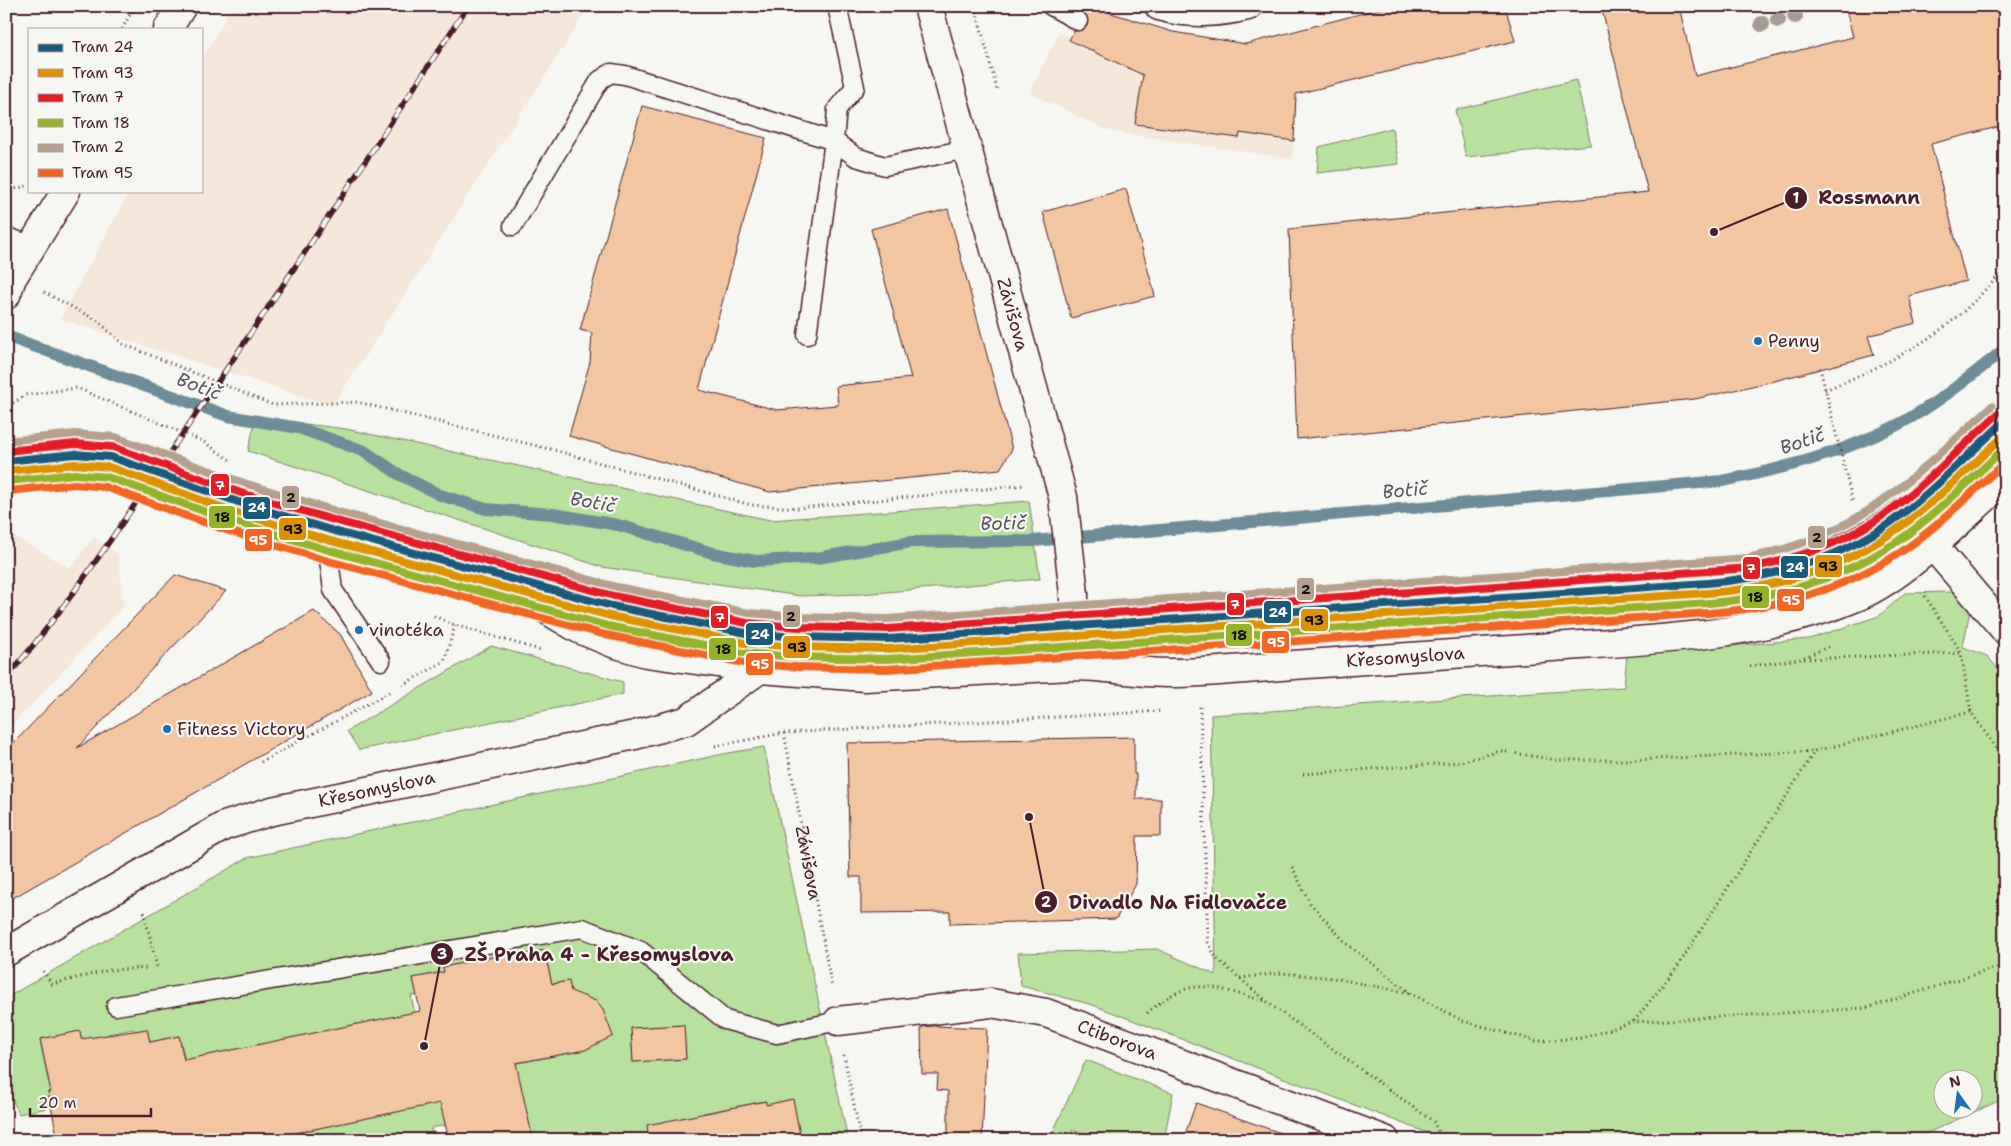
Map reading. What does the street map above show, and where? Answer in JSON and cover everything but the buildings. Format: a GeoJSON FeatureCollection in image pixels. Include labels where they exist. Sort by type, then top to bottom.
{"type":"FeatureCollection","features":[{"type":"Feature","properties":{"kind":"main road"},"geometry":{"type":"LineString","coordinates":[[169,28],[182,6]]}},
{"type":"Feature","properties":{"kind":"main road","name":"Závišova"},"geometry":{"type":"LineString","coordinates":[[929,6],[1061,489],[1072,580],[1074,626]]}},
{"type":"Feature","properties":{"kind":"main road"},"geometry":{"type":"LineString","coordinates":[[1159,6],[1170,10],[1205,12],[1248,6]]}},
{"type":"Feature","properties":{"kind":"main road"},"geometry":{"type":"LineString","coordinates":[[9,286],[18,246],[65,192]]}},
{"type":"Feature","properties":{"kind":"main road","name":"Křesomyslova"},"geometry":{"type":"LineString","coordinates":[[500,587],[573,596],[705,622],[802,632],[886,634],[1074,626],[1750,578],[1795,568],[1827,557],[1880,529],[1904,512],[2005,421]]}},
{"type":"Feature","properties":{"kind":"main road","name":"Křesomyslova"},"geometry":{"type":"LineString","coordinates":[[6,472],[56,466],[90,469],[500,587],[520,594],[579,629],[612,643],[646,653],[760,669],[866,677],[1072,666],[1097,666],[1173,673],[1598,644],[1698,634],[1791,619],[1861,595],[1890,578],[1932,545],[2005,480]]}},
{"type":"Feature","properties":{"kind":"main road"},"geometry":{"type":"LineString","coordinates":[[1904,512],[2005,630]]}},
{"type":"Feature","properties":{"kind":"main road","name":"Křesomyslova"},"geometry":{"type":"LineString","coordinates":[[6,952],[224,826],[272,811],[635,735],[686,721],[781,654],[802,632]]}},
{"type":"Feature","properties":{"kind":"main road","name":"Ctiborova"},"geometry":{"type":"LineString","coordinates":[[838,1021],[991,1002],[1046,1013],[1385,1140]]}},
{"type":"Feature","properties":{"kind":"lane"},"geometry":{"type":"LineString","coordinates":[[807,334],[837,109],[856,87],[837,6]]}},
{"type":"Feature","properties":{"kind":"lane"},"geometry":{"type":"LineString","coordinates":[[1051,6],[1078,21]]}},
{"type":"Feature","properties":{"kind":"lane"},"geometry":{"type":"LineString","coordinates":[[513,226],[600,80],[611,73],[625,74],[834,141],[856,157],[885,166],[967,149]]}},
{"type":"Feature","properties":{"kind":"lane"},"geometry":{"type":"LineString","coordinates":[[326,537],[333,590],[382,661]]}},
{"type":"Feature","properties":{"kind":"lane"},"geometry":{"type":"LineString","coordinates":[[116,1006],[582,928],[641,951],[725,1020],[777,1034],[838,1021]]}},
{"type":"Feature","properties":{"kind":"path"},"geometry":{"type":"LineString","coordinates":[[123,28],[135,6]]}},
{"type":"Feature","properties":{"kind":"path"},"geometry":{"type":"LineString","coordinates":[[976,6],[998,93]]}},
{"type":"Feature","properties":{"kind":"path"},"geometry":{"type":"LineString","coordinates":[[6,199],[8,192],[28,186]]}},
{"type":"Feature","properties":{"kind":"path"},"geometry":{"type":"LineString","coordinates":[[1825,390],[1878,369],[1951,324],[1978,298],[2005,267]]}},
{"type":"Feature","properties":{"kind":"path"},"geometry":{"type":"LineString","coordinates":[[9,286],[61,299],[90,316],[123,344],[273,405],[357,402],[554,450],[751,505],[799,508],[1061,489]]}},
{"type":"Feature","properties":{"kind":"path"},"geometry":{"type":"LineString","coordinates":[[1820,368],[1853,504]]}},
{"type":"Feature","properties":{"kind":"path"},"geometry":{"type":"LineString","coordinates":[[13,403],[26,395],[78,388],[204,442],[230,460]]}},
{"type":"Feature","properties":{"kind":"path"},"geometry":{"type":"LineString","coordinates":[[1925,596],[1961,653],[1971,712],[2005,761]]}},
{"type":"Feature","properties":{"kind":"path"},"geometry":{"type":"LineString","coordinates":[[400,686],[444,662],[455,625],[434,616]]}},
{"type":"Feature","properties":{"kind":"path"},"geometry":{"type":"LineString","coordinates":[[1800,659],[1961,653]]}},
{"type":"Feature","properties":{"kind":"path"},"geometry":{"type":"LineString","coordinates":[[261,762],[392,691]]}},
{"type":"Feature","properties":{"kind":"path"},"geometry":{"type":"LineString","coordinates":[[1196,700],[1200,708],[1203,757],[1208,942],[1216,958],[1266,1001],[1434,1122],[1441,1140]]}},
{"type":"Feature","properties":{"kind":"path"},"geometry":{"type":"LineString","coordinates":[[1303,774],[1460,762],[1501,751],[1556,760],[1634,760],[1815,750],[1971,712]]}},
{"type":"Feature","properties":{"kind":"path","name":"Závišova"},"geometry":{"type":"LineString","coordinates":[[784,733],[833,993]]}},
{"type":"Feature","properties":{"kind":"path"},"geometry":{"type":"LineString","coordinates":[[1634,1022],[1676,969],[1815,750]]}},
{"type":"Feature","properties":{"kind":"path"},"geometry":{"type":"LineString","coordinates":[[1292,867],[1310,904],[1347,944],[1410,994],[1463,1021],[1536,1041],[1582,1038],[1634,1022],[1866,1008],[2005,965]]}},
{"type":"Feature","properties":{"kind":"path"},"geometry":{"type":"LineString","coordinates":[[52,984],[110,970],[157,967],[149,932]]}},
{"type":"Feature","properties":{"kind":"path"},"geometry":{"type":"LineString","coordinates":[[1240,978],[1281,973],[1333,978],[1410,994]]}},
{"type":"Feature","properties":{"kind":"path"},"geometry":{"type":"LineString","coordinates":[[1116,1040],[1152,1008],[1182,989],[1209,986],[1266,1001]]}},
{"type":"Feature","properties":{"kind":"path"},"geometry":{"type":"LineString","coordinates":[[844,1055],[861,1140]]}},
{"type":"Feature","properties":{"kind":"path"},"geometry":{"type":"LineString","coordinates":[[6,1126],[11,1140]]}},
{"type":"Feature","properties":{"kind":"shaded area"},"geometry":{"type":"Polygon","coordinates":[[[232,6],[590,6],[333,406],[60,319],[129,192],[202,192],[202,60],[232,6]]]}},
{"type":"Feature","properties":{"kind":"shaded area"},"geometry":{"type":"Polygon","coordinates":[[[1059,32],[1126,65],[1298,95],[1292,159],[1109,131],[1029,93],[1059,32]]]}},
{"type":"Feature","properties":{"kind":"shaded area"},"geometry":{"type":"Polygon","coordinates":[[[12,535],[70,568],[94,537],[118,554],[124,606],[6,731],[6,543],[12,535]]]}},
{"type":"Feature","properties":{"kind":"green space"},"geometry":{"type":"Polygon","coordinates":[[[1576,80],[1591,145],[1466,157],[1455,110],[1576,80]]]}},
{"type":"Feature","properties":{"kind":"green space"},"geometry":{"type":"Polygon","coordinates":[[[1392,128],[1399,164],[1317,173],[1319,147],[1392,128]]]}},
{"type":"Feature","properties":{"kind":"green space"},"geometry":{"type":"Polygon","coordinates":[[[256,418],[346,429],[770,520],[1029,501],[1040,579],[862,594],[800,596],[602,567],[248,451],[256,418]]]}},
{"type":"Feature","properties":{"kind":"green space"},"geometry":{"type":"Polygon","coordinates":[[[1952,592],[1971,605],[1963,647],[1987,656],[2005,677],[2005,1098],[1984,1107],[1984,1068],[1934,1068],[1934,1118],[1961,1118],[1912,1140],[1446,1140],[1093,1005],[1021,986],[1018,953],[1157,949],[1216,975],[1211,715],[1624,687],[1627,655],[1809,639],[1879,616],[1905,593],[1952,592]]]}},
{"type":"Feature","properties":{"kind":"green space"},"geometry":{"type":"Polygon","coordinates":[[[491,646],[623,682],[623,694],[359,750],[347,731],[491,646]]]}},
{"type":"Feature","properties":{"kind":"green space"},"geometry":{"type":"Polygon","coordinates":[[[764,747],[848,1140],[801,1140],[766,1105],[765,1101],[703,1113],[707,1135],[697,1140],[533,1140],[528,1119],[512,1122],[482,1070],[585,1050],[603,1010],[589,998],[571,996],[568,981],[552,984],[544,950],[514,957],[513,953],[443,967],[444,972],[413,978],[417,995],[411,996],[415,1013],[185,1060],[179,1036],[150,1042],[147,1029],[134,1031],[133,1029],[108,1034],[108,1037],[82,1041],[80,1032],[40,1039],[48,1079],[54,1091],[48,1092],[52,1107],[19,1114],[6,1085],[6,998],[247,858],[723,754],[764,747]],[[683,1025],[631,1028],[633,1062],[686,1059],[683,1025]]]}},
{"type":"Feature","properties":{"kind":"green space"},"geometry":{"type":"Polygon","coordinates":[[[1086,1060],[1173,1093],[1164,1140],[1125,1140],[1109,1136],[1108,1139],[1072,1130],[1070,1139],[1052,1134],[1086,1060]]]}},
{"type":"Feature","properties":{"kind":"green space"},"geometry":{"type":"Polygon","coordinates":[[[455,1099],[464,1121],[431,1128],[434,1140],[261,1140],[455,1099]]]}},
{"type":"Feature","properties":{"kind":"waterway","name":"Botič"},"geometry":{"type":"LineString","coordinates":[[6,336],[228,416],[299,428],[364,451],[400,475],[440,495],[486,509],[553,514],[618,525],[713,553],[755,561],[817,558],[911,542],[1033,541],[1722,481],[1792,465],[1837,451],[1882,433],[1930,406],[2005,349]]}},
{"type":"Feature","properties":{"kind":"railway"},"geometry":{"type":"LineString","coordinates":[[6,678],[52,621],[117,531],[468,6]]}},
{"type":"Feature","properties":{"kind":"tram line","name":"2"},"geometry":{"type":"LineString","coordinates":[[6,441],[75,434],[115,437],[244,483],[339,512],[617,587],[749,613],[798,617],[887,619],[1748,558],[1788,548],[1823,535],[1854,519],[1908,481],[1992,406]]}},
{"type":"Feature","properties":{"kind":"tram line","name":"7"},"geometry":{"type":"LineString","coordinates":[[6,451],[75,444],[113,447],[241,493],[614,596],[747,623],[798,627],[887,629],[1750,568],[1809,552],[1865,527],[1918,488],[1998,414]]}},
{"type":"Feature","properties":{"kind":"tram line","name":"24"},"geometry":{"type":"LineString","coordinates":[[6,461],[75,454],[111,457],[238,502],[334,531],[612,606],[746,633],[797,637],[887,639],[1707,583],[1755,577],[1801,566],[1824,558],[1867,538],[1903,513],[1933,488],[2005,421]]}},
{"type":"Feature","properties":{"kind":"tram line","name":"93"},"geometry":{"type":"LineString","coordinates":[[7,471],[75,464],[109,467],[235,512],[331,541],[610,616],[745,643],[797,647],[887,649],[1708,593],[1757,587],[1781,582],[1828,567],[1872,545],[1923,510],[2005,435]]}},
{"type":"Feature","properties":{"kind":"tram line","name":"18"},"geometry":{"type":"LineString","coordinates":[[8,481],[75,474],[107,477],[232,521],[328,550],[608,626],[744,653],[797,657],[887,659],[1709,603],[1759,597],[1831,576],[1877,554],[1926,520],[2005,448]]}},
{"type":"Feature","properties":{"kind":"tram line","name":"95"},"geometry":{"type":"LineString","coordinates":[[9,491],[75,484],[105,487],[229,531],[325,560],[606,635],[744,663],[796,667],[886,669],[1709,613],[1760,607],[1835,586],[1882,564],[1931,530],[2005,462]]}},
{"type":"Feature","properties":{"kind":"place","name":"Rossmann"},"geometry":{"type":"Point","coordinates":[1714,232]}},
{"type":"Feature","properties":{"kind":"place","name":"Penny"},"geometry":{"type":"Point","coordinates":[1758,341]}},
{"type":"Feature","properties":{"kind":"place","name":"vinotéka"},"geometry":{"type":"Point","coordinates":[359,630]}},
{"type":"Feature","properties":{"kind":"place","name":"Fitness Victory"},"geometry":{"type":"Point","coordinates":[167,729]}},
{"type":"Feature","properties":{"kind":"place","name":"Divadlo Na Fidlovačce"},"geometry":{"type":"Point","coordinates":[1029,817]}},
{"type":"Feature","properties":{"kind":"place","name":"ZŠ Praha 4 - Křesomyslova"},"geometry":{"type":"Point","coordinates":[424,1046]}}]}
